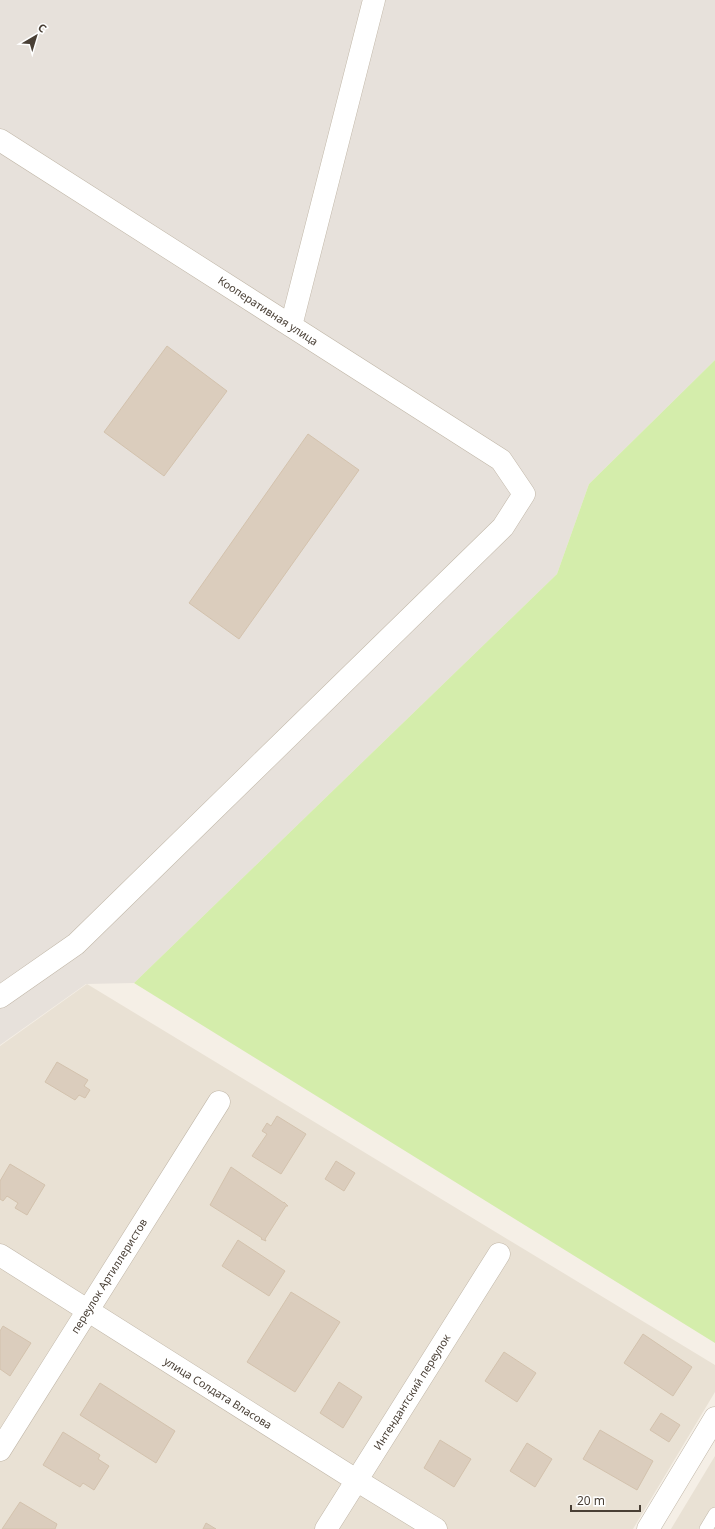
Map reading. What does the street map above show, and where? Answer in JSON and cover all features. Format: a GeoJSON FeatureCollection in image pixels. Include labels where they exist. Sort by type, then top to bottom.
{"type":"FeatureCollection","features":[{"type":"Feature","properties":{"kind":"street"},"geometry":{"type":"LineString","coordinates":[[291,326],[374,0]]}},
{"type":"Feature","properties":{"kind":"street","name":"Кооперативная улица"},"geometry":{"type":"LineString","coordinates":[[0,140],[501,460],[524,494],[503,526],[76,944],[0,997]]}},
{"type":"Feature","properties":{"kind":"street","name":"переулок Артиллеристов"},"geometry":{"type":"LineString","coordinates":[[0,1450],[219,1102]]}},
{"type":"Feature","properties":{"kind":"street","name":"Интендантский переулок"},"geometry":{"type":"LineString","coordinates":[[326,1529],[499,1254]]}},
{"type":"Feature","properties":{"kind":"street","name":"улица Солдата Власова"},"geometry":{"type":"LineString","coordinates":[[0,1255],[436,1529]]}},
{"type":"Feature","properties":{"kind":"street"},"geometry":{"type":"LineString","coordinates":[[648,1529],[715,1418]]}},
{"type":"Feature","properties":{"kind":"lane"},"geometry":{"type":"LineString","coordinates":[[706,1529],[715,1514]]}},
{"type":"Feature","properties":{"kind":"shaded area"},"geometry":{"type":"Polygon","coordinates":[[[0,0],[715,0],[715,360],[589,484],[557,574],[134,983],[86,984],[0,1045],[0,0]]]}},
{"type":"Feature","properties":{"kind":"shaded area"},"geometry":{"type":"Polygon","coordinates":[[[87,984],[715,1365],[715,1392],[633,1529],[0,1529],[0,1046],[87,984]]]}},
{"type":"Feature","properties":{"kind":"shaded area"},"geometry":{"type":"Polygon","coordinates":[[[715,1456],[715,1529],[671,1529],[715,1456]]]}},
{"type":"Feature","properties":{"kind":"green space"},"geometry":{"type":"Polygon","coordinates":[[[715,360],[715,1343],[134,983],[557,574],[589,484],[715,360]]]}},
{"type":"Feature","properties":{"kind":"building"},"geometry":{"type":"Polygon","coordinates":[[[167,346],[227,391],[164,476],[104,432],[167,346]]]}},
{"type":"Feature","properties":{"kind":"building"},"geometry":{"type":"Polygon","coordinates":[[[308,434],[359,470],[239,639],[189,603],[308,434]]]}},
{"type":"Feature","properties":{"kind":"building"},"geometry":{"type":"Polygon","coordinates":[[[57,1062],[88,1080],[84,1086],[90,1090],[85,1098],[79,1095],[75,1100],[45,1082],[57,1062]]]}},
{"type":"Feature","properties":{"kind":"building"},"geometry":{"type":"Polygon","coordinates":[[[277,1116],[306,1134],[281,1174],[252,1156],[267,1134],[262,1131],[267,1123],[271,1126],[277,1116]]]}},
{"type":"Feature","properties":{"kind":"building"},"geometry":{"type":"Polygon","coordinates":[[[336,1161],[355,1173],[344,1191],[325,1179],[336,1161]]]}},
{"type":"Feature","properties":{"kind":"building"},"geometry":{"type":"Polygon","coordinates":[[[10,1164],[45,1185],[27,1215],[15,1208],[18,1203],[7,1196],[3,1201],[0,1199],[0,1181],[10,1164]]]}},
{"type":"Feature","properties":{"kind":"building"},"geometry":{"type":"Polygon","coordinates":[[[231,1167],[288,1206],[286,1206],[265,1239],[266,1241],[210,1205],[231,1167]]]}},
{"type":"Feature","properties":{"kind":"building"},"geometry":{"type":"Polygon","coordinates":[[[238,1240],[285,1271],[269,1296],[222,1266],[238,1240]]]}},
{"type":"Feature","properties":{"kind":"building"},"geometry":{"type":"Polygon","coordinates":[[[291,1292],[340,1322],[295,1392],[247,1362],[291,1292]]]}},
{"type":"Feature","properties":{"kind":"building"},"geometry":{"type":"Polygon","coordinates":[[[3,1326],[31,1343],[10,1376],[0,1369],[0,1331],[3,1326]]]}},
{"type":"Feature","properties":{"kind":"building"},"geometry":{"type":"Polygon","coordinates":[[[643,1334],[692,1367],[673,1396],[624,1363],[643,1334]]]}},
{"type":"Feature","properties":{"kind":"building"},"geometry":{"type":"Polygon","coordinates":[[[504,1352],[536,1373],[517,1402],[485,1381],[504,1352]]]}},
{"type":"Feature","properties":{"kind":"building"},"geometry":{"type":"Polygon","coordinates":[[[339,1382],[362,1397],[343,1428],[320,1413],[339,1382]]]}},
{"type":"Feature","properties":{"kind":"building"},"geometry":{"type":"Polygon","coordinates":[[[100,1383],[175,1431],[156,1463],[80,1415],[100,1383]]]}},
{"type":"Feature","properties":{"kind":"building"},"geometry":{"type":"Polygon","coordinates":[[[661,1413],[680,1425],[669,1442],[650,1430],[661,1413]]]}},
{"type":"Feature","properties":{"kind":"building"},"geometry":{"type":"Polygon","coordinates":[[[600,1430],[653,1461],[637,1490],[583,1459],[600,1430]]]}},
{"type":"Feature","properties":{"kind":"building"},"geometry":{"type":"Polygon","coordinates":[[[63,1432],[100,1455],[98,1459],[109,1466],[94,1490],[83,1483],[80,1487],[43,1465],[63,1432]]]}},
{"type":"Feature","properties":{"kind":"building"},"geometry":{"type":"Polygon","coordinates":[[[440,1440],[471,1459],[454,1487],[424,1468],[440,1440]]]}},
{"type":"Feature","properties":{"kind":"building"},"geometry":{"type":"Polygon","coordinates":[[[527,1443],[552,1459],[535,1487],[510,1471],[527,1443]]]}},
{"type":"Feature","properties":{"kind":"building"},"geometry":{"type":"Polygon","coordinates":[[[20,1502],[57,1524],[55,1529],[2,1529],[20,1502]]]}},
{"type":"Feature","properties":{"kind":"building"},"geometry":{"type":"Polygon","coordinates":[[[206,1523],[216,1529],[203,1529],[206,1523]]]}}]}
